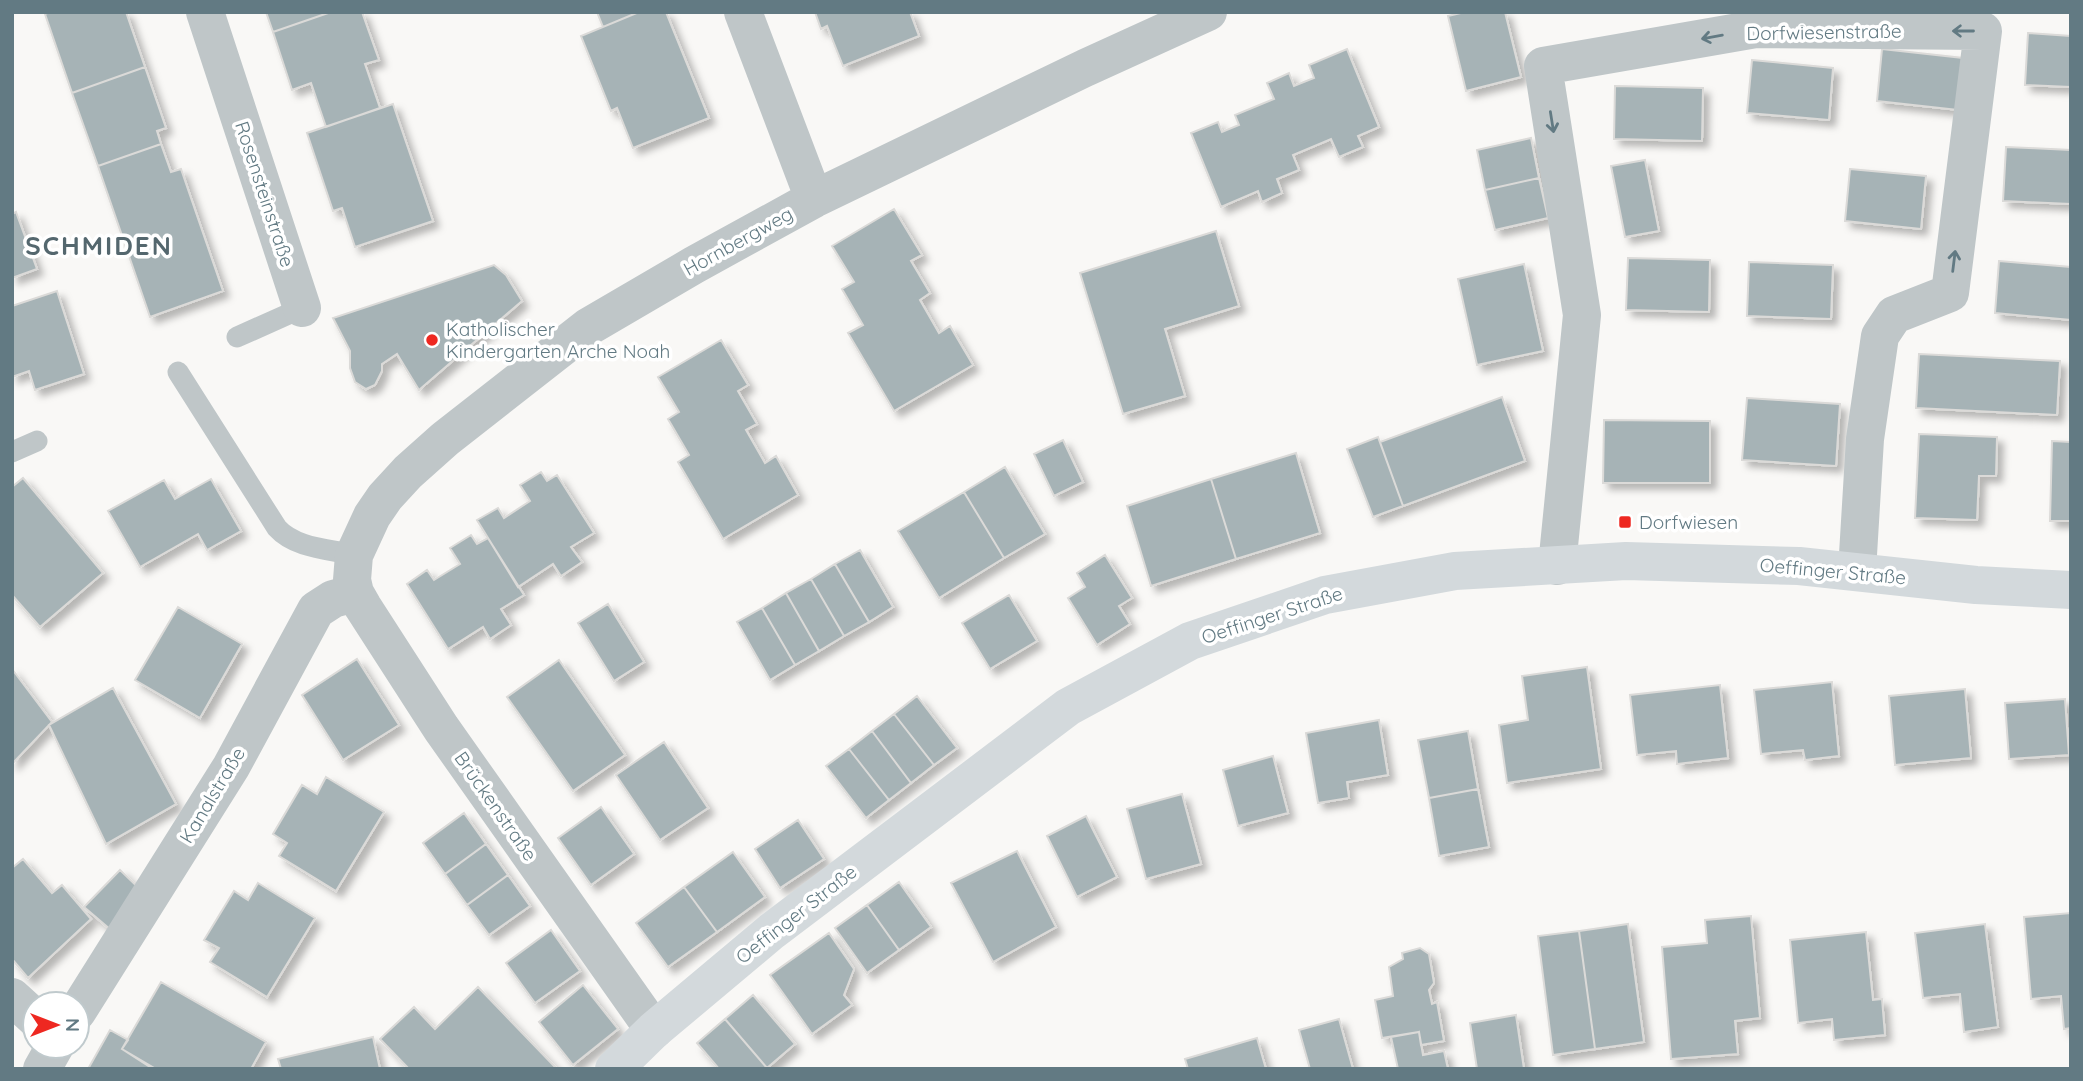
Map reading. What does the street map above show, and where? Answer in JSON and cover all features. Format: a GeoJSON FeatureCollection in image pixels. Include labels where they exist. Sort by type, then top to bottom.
{"type":"FeatureCollection","features":[{"type":"Feature","properties":{"kind":"street","name":"Rosensteinstraße"},"geometry":{"type":"LineString","coordinates":[[205,12],[302,308]]}},
{"type":"Feature","properties":{"kind":"street"},"geometry":{"type":"LineString","coordinates":[[743,12],[814,200]]}},
{"type":"Feature","properties":{"kind":"street","name":"Hornbergweg"},"geometry":{"type":"LineString","coordinates":[[354,574],[372,516],[408,472],[445,439],[588,327],[694,265],[814,200],[1085,68],[1208,12]]}},
{"type":"Feature","properties":{"kind":"street","name":"Dorfwiesenstraße"},"geometry":{"type":"LineString","coordinates":[[1557,566],[1582,315],[1543,66],[1756,29],[1983,31],[1950,293],[1894,316],[1880,336],[1865,439],[1857,571]]}},
{"type":"Feature","properties":{"kind":"street","name":"Oeffinger Straße"},"geometry":{"type":"LineString","coordinates":[[614,1069],[654,1030],[772,931],[1068,707],[1190,642],[1325,595],[1455,571],[1651,561],[1857,571],[1976,585],[2071,590]]}},
{"type":"Feature","properties":{"kind":"street","name":"Kanalstraße"},"geometry":{"type":"LineString","coordinates":[[91,990],[230,767],[316,610],[332,600],[354,574]]}},
{"type":"Feature","properties":{"kind":"street","name":"Brückenstraße"},"geometry":{"type":"LineString","coordinates":[[354,574],[441,727],[654,1030]]}},
{"type":"Feature","properties":{"kind":"lane","name":"Rosensteinstraße"},"geometry":{"type":"LineString","coordinates":[[237,337],[302,308]]}},
{"type":"Feature","properties":{"kind":"lane"},"geometry":{"type":"LineString","coordinates":[[178,372],[277,528],[286,538],[300,543],[354,574]]}},
{"type":"Feature","properties":{"kind":"lane"},"geometry":{"type":"LineString","coordinates":[[12,452],[37,442]]}},
{"type":"Feature","properties":{"kind":"building"},"geometry":{"type":"Polygon","coordinates":[[[126,12],[145,67],[72,93],[45,14],[126,12]]]}},
{"type":"Feature","properties":{"kind":"building"},"geometry":{"type":"Polygon","coordinates":[[[266,12],[331,12],[273,32],[266,12]]]}},
{"type":"Feature","properties":{"kind":"building"},"geometry":{"type":"Polygon","coordinates":[[[331,12],[362,12],[379,60],[365,64],[380,108],[326,127],[311,83],[292,90],[273,32],[331,12]]]}},
{"type":"Feature","properties":{"kind":"building"},"geometry":{"type":"Polygon","coordinates":[[[597,12],[639,12],[603,27],[597,12]]]}},
{"type":"Feature","properties":{"kind":"building"},"geometry":{"type":"Polygon","coordinates":[[[639,12],[666,12],[709,118],[633,148],[617,108],[611,111],[581,36],[639,12]]]}},
{"type":"Feature","properties":{"kind":"building"},"geometry":{"type":"Polygon","coordinates":[[[815,12],[910,12],[919,36],[843,66],[827,26],[821,29],[815,12]]]}},
{"type":"Feature","properties":{"kind":"building"},"geometry":{"type":"Polygon","coordinates":[[[1465,12],[1505,12],[1521,77],[1466,91],[1448,16],[1465,12]]]}},
{"type":"Feature","properties":{"kind":"building"},"geometry":{"type":"Polygon","coordinates":[[[2028,33],[2071,36],[2071,87],[2025,85],[2028,33]]]}},
{"type":"Feature","properties":{"kind":"building"},"geometry":{"type":"Polygon","coordinates":[[[1347,49],[1379,127],[1358,136],[1363,147],[1339,157],[1331,139],[1293,155],[1299,170],[1277,179],[1282,193],[1262,202],[1258,191],[1221,207],[1191,133],[1218,122],[1222,132],[1239,125],[1235,115],[1274,99],[1267,83],[1289,73],[1294,86],[1314,78],[1309,65],[1347,49]]]}},
{"type":"Feature","properties":{"kind":"building"},"geometry":{"type":"Polygon","coordinates":[[[1882,49],[1963,58],[1958,110],[1877,101],[1882,49]]]}},
{"type":"Feature","properties":{"kind":"building"},"geometry":{"type":"Polygon","coordinates":[[[1752,60],[1833,68],[1829,120],[1747,113],[1752,60]]]}},
{"type":"Feature","properties":{"kind":"building"},"geometry":{"type":"Polygon","coordinates":[[[145,67],[166,128],[157,131],[161,144],[98,166],[72,93],[145,67]]]}},
{"type":"Feature","properties":{"kind":"building"},"geometry":{"type":"Polygon","coordinates":[[[1615,86],[1703,88],[1702,141],[1614,139],[1615,86]]]}},
{"type":"Feature","properties":{"kind":"building"},"geometry":{"type":"Polygon","coordinates":[[[393,104],[433,221],[355,247],[342,208],[333,211],[307,133],[393,104]]]}},
{"type":"Feature","properties":{"kind":"building"},"geometry":{"type":"Polygon","coordinates":[[[1531,138],[1539,178],[1485,190],[1477,150],[1531,138]]]}},
{"type":"Feature","properties":{"kind":"building"},"geometry":{"type":"Polygon","coordinates":[[[161,144],[171,172],[181,169],[223,291],[150,317],[98,166],[161,144]]]}},
{"type":"Feature","properties":{"kind":"building"},"geometry":{"type":"Polygon","coordinates":[[[2006,147],[2071,150],[2071,204],[2003,201],[2006,147]]]}},
{"type":"Feature","properties":{"kind":"building"},"geometry":{"type":"Polygon","coordinates":[[[1645,160],[1659,231],[1625,237],[1611,166],[1645,160]]]}},
{"type":"Feature","properties":{"kind":"building"},"geometry":{"type":"Polygon","coordinates":[[[1850,169],[1926,176],[1921,229],[1845,221],[1850,169]]]}},
{"type":"Feature","properties":{"kind":"building"},"geometry":{"type":"Polygon","coordinates":[[[1539,178],[1548,218],[1495,230],[1485,190],[1539,178]]]}},
{"type":"Feature","properties":{"kind":"building"},"geometry":{"type":"Polygon","coordinates":[[[894,209],[922,255],[911,261],[930,293],[920,300],[939,333],[950,326],[973,365],[894,411],[848,333],[863,325],[842,289],[854,282],[832,246],[894,209]]]}},
{"type":"Feature","properties":{"kind":"building"},"geometry":{"type":"Polygon","coordinates":[[[16,212],[37,269],[12,278],[12,214],[16,212]]]}},
{"type":"Feature","properties":{"kind":"building"},"geometry":{"type":"Polygon","coordinates":[[[1216,231],[1239,306],[1165,329],[1185,396],[1123,414],[1080,273],[1216,231]]]}},
{"type":"Feature","properties":{"kind":"building"},"geometry":{"type":"Polygon","coordinates":[[[1628,258],[1710,260],[1709,312],[1626,310],[1628,258]]]}},
{"type":"Feature","properties":{"kind":"building"},"geometry":{"type":"Polygon","coordinates":[[[1999,261],[2071,267],[2071,320],[1995,313],[1999,261]]]}},
{"type":"Feature","properties":{"kind":"building"},"geometry":{"type":"Polygon","coordinates":[[[1749,262],[1833,265],[1831,319],[1747,316],[1749,262]]]}},
{"type":"Feature","properties":{"kind":"building"},"geometry":{"type":"Polygon","coordinates":[[[1524,264],[1543,351],[1477,365],[1458,279],[1524,264]]]}},
{"type":"Feature","properties":{"kind":"building","name":"Katholischer Kindergarten Arche Noah"},"geometry":{"type":"Polygon","coordinates":[[[494,265],[506,275],[522,301],[419,390],[397,354],[382,364],[382,371],[375,385],[366,389],[355,382],[350,368],[350,351],[333,318],[494,265]]]}},
{"type":"Feature","properties":{"kind":"building"},"geometry":{"type":"Polygon","coordinates":[[[57,291],[84,374],[35,390],[29,371],[12,377],[12,306],[57,291]]]}},
{"type":"Feature","properties":{"kind":"building"},"geometry":{"type":"Polygon","coordinates":[[[721,340],[748,385],[738,391],[757,424],[746,430],[765,463],[776,456],[798,495],[723,539],[678,462],[689,455],[668,419],[679,412],[658,377],[721,340]]]}},
{"type":"Feature","properties":{"kind":"building"},"geometry":{"type":"Polygon","coordinates":[[[1919,354],[2060,361],[2057,415],[1916,408],[1919,354]]]}},
{"type":"Feature","properties":{"kind":"building"},"geometry":{"type":"Polygon","coordinates":[[[1502,397],[1525,461],[1403,506],[1380,442],[1502,397]]]}},
{"type":"Feature","properties":{"kind":"building"},"geometry":{"type":"Polygon","coordinates":[[[1747,398],[1840,404],[1836,466],[1742,460],[1747,398]]]}},
{"type":"Feature","properties":{"kind":"building"},"geometry":{"type":"Polygon","coordinates":[[[1604,420],[1710,421],[1710,483],[1603,483],[1604,420]]]}},
{"type":"Feature","properties":{"kind":"building"},"geometry":{"type":"Polygon","coordinates":[[[1919,434],[1997,437],[1996,476],[1979,476],[1977,520],[1915,518],[1919,434]]]}},
{"type":"Feature","properties":{"kind":"building"},"geometry":{"type":"Polygon","coordinates":[[[1378,437],[1403,506],[1373,517],[1347,449],[1378,437]]]}},
{"type":"Feature","properties":{"kind":"building"},"geometry":{"type":"Polygon","coordinates":[[[1063,440],[1083,482],[1054,496],[1034,454],[1063,440]]]}},
{"type":"Feature","properties":{"kind":"building"},"geometry":{"type":"Polygon","coordinates":[[[2052,441],[2071,442],[2071,521],[2050,521],[2052,441]]]}},
{"type":"Feature","properties":{"kind":"building"},"geometry":{"type":"Polygon","coordinates":[[[1296,453],[1320,533],[1236,559],[1211,479],[1296,453]]]}},
{"type":"Feature","properties":{"kind":"building"},"geometry":{"type":"Polygon","coordinates":[[[1005,467],[1045,534],[1004,558],[964,492],[1005,467]]]}},
{"type":"Feature","properties":{"kind":"building"},"geometry":{"type":"Polygon","coordinates":[[[541,472],[547,481],[557,475],[594,533],[571,547],[582,562],[561,576],[553,564],[518,587],[477,520],[498,508],[504,518],[530,501],[520,485],[541,472]]]}},
{"type":"Feature","properties":{"kind":"building"},"geometry":{"type":"Polygon","coordinates":[[[23,478],[103,573],[40,627],[12,595],[12,487],[23,478]]]}},
{"type":"Feature","properties":{"kind":"building"},"geometry":{"type":"Polygon","coordinates":[[[211,479],[241,531],[207,550],[198,534],[140,567],[108,511],[164,480],[175,499],[211,479]]]}},
{"type":"Feature","properties":{"kind":"building"},"geometry":{"type":"Polygon","coordinates":[[[1211,479],[1236,559],[1151,586],[1127,506],[1211,479]]]}},
{"type":"Feature","properties":{"kind":"building"},"geometry":{"type":"Polygon","coordinates":[[[964,492],[1004,558],[939,598],[898,531],[964,492]]]}},
{"type":"Feature","properties":{"kind":"building"},"geometry":{"type":"Polygon","coordinates":[[[471,535],[477,544],[488,538],[524,595],[501,609],[511,625],[490,639],[483,627],[448,649],[407,584],[427,570],[434,580],[460,564],[450,548],[471,535]]]}},
{"type":"Feature","properties":{"kind":"building"},"geometry":{"type":"Polygon","coordinates":[[[860,550],[893,607],[869,622],[835,564],[860,550]]]}},
{"type":"Feature","properties":{"kind":"building"},"geometry":{"type":"Polygon","coordinates":[[[1105,555],[1132,598],[1119,606],[1130,624],[1097,645],[1068,598],[1085,587],[1077,573],[1105,555]]]}},
{"type":"Feature","properties":{"kind":"building"},"geometry":{"type":"Polygon","coordinates":[[[835,564],[869,622],[844,636],[811,579],[835,564]]]}},
{"type":"Feature","properties":{"kind":"building"},"geometry":{"type":"Polygon","coordinates":[[[811,579],[844,636],[819,651],[786,593],[811,579]]]}},
{"type":"Feature","properties":{"kind":"building"},"geometry":{"type":"Polygon","coordinates":[[[786,593],[819,651],[795,665],[762,608],[786,593]]]}},
{"type":"Feature","properties":{"kind":"building"},"geometry":{"type":"Polygon","coordinates":[[[1009,595],[1037,641],[990,669],[962,623],[1009,595]]]}},
{"type":"Feature","properties":{"kind":"building"},"geometry":{"type":"Polygon","coordinates":[[[608,604],[644,662],[614,681],[578,623],[608,604]]]}},
{"type":"Feature","properties":{"kind":"building"},"geometry":{"type":"Polygon","coordinates":[[[178,607],[242,644],[200,718],[135,680],[178,607]]]}},
{"type":"Feature","properties":{"kind":"building"},"geometry":{"type":"Polygon","coordinates":[[[762,608],[795,665],[770,680],[737,622],[762,608]]]}},
{"type":"Feature","properties":{"kind":"building"},"geometry":{"type":"Polygon","coordinates":[[[357,659],[399,725],[343,760],[302,695],[357,659]]]}},
{"type":"Feature","properties":{"kind":"building"},"geometry":{"type":"Polygon","coordinates":[[[559,660],[625,755],[573,791],[507,697],[559,660]]]}},
{"type":"Feature","properties":{"kind":"building"},"geometry":{"type":"Polygon","coordinates":[[[1587,667],[1601,769],[1507,783],[1499,725],[1528,720],[1522,676],[1587,667]]]}},
{"type":"Feature","properties":{"kind":"building"},"geometry":{"type":"Polygon","coordinates":[[[12,669],[52,722],[12,764],[12,669]]]}},
{"type":"Feature","properties":{"kind":"building"},"geometry":{"type":"Polygon","coordinates":[[[1832,682],[1839,756],[1805,760],[1803,750],[1761,754],[1754,690],[1832,682]]]}},
{"type":"Feature","properties":{"kind":"building"},"geometry":{"type":"Polygon","coordinates":[[[1720,685],[1728,758],[1677,764],[1676,751],[1637,755],[1630,695],[1720,685]]]}},
{"type":"Feature","properties":{"kind":"building"},"geometry":{"type":"Polygon","coordinates":[[[113,688],[176,804],[106,844],[49,725],[113,688]]]}},
{"type":"Feature","properties":{"kind":"building"},"geometry":{"type":"Polygon","coordinates":[[[1965,689],[1971,758],[1895,765],[1889,696],[1965,689]]]}},
{"type":"Feature","properties":{"kind":"building"},"geometry":{"type":"Polygon","coordinates":[[[917,696],[957,748],[934,765],[894,714],[917,696]]]}},
{"type":"Feature","properties":{"kind":"building"},"geometry":{"type":"Polygon","coordinates":[[[2065,699],[2069,755],[2009,759],[2005,703],[2065,699]]]}},
{"type":"Feature","properties":{"kind":"building"},"geometry":{"type":"Polygon","coordinates":[[[894,714],[934,765],[911,783],[872,731],[894,714]]]}},
{"type":"Feature","properties":{"kind":"building"},"geometry":{"type":"Polygon","coordinates":[[[1379,720],[1388,775],[1347,782],[1349,798],[1318,803],[1306,733],[1379,720]]]}},
{"type":"Feature","properties":{"kind":"building"},"geometry":{"type":"Polygon","coordinates":[[[872,731],[911,783],[889,800],[849,749],[872,731]]]}},
{"type":"Feature","properties":{"kind":"building"},"geometry":{"type":"Polygon","coordinates":[[[1468,731],[1478,789],[1429,798],[1418,740],[1468,731]]]}},
{"type":"Feature","properties":{"kind":"building"},"geometry":{"type":"Polygon","coordinates":[[[664,742],[708,808],[660,840],[616,775],[664,742]]]}},
{"type":"Feature","properties":{"kind":"building"},"geometry":{"type":"Polygon","coordinates":[[[849,749],[889,800],[866,818],[826,766],[849,749]]]}},
{"type":"Feature","properties":{"kind":"building"},"geometry":{"type":"Polygon","coordinates":[[[1273,756],[1288,813],[1238,826],[1223,770],[1273,756]]]}},
{"type":"Feature","properties":{"kind":"building"},"geometry":{"type":"Polygon","coordinates":[[[326,777],[384,812],[336,891],[279,856],[287,843],[273,834],[302,785],[317,794],[326,777]]]}},
{"type":"Feature","properties":{"kind":"building"},"geometry":{"type":"Polygon","coordinates":[[[1478,789],[1489,847],[1439,856],[1429,798],[1478,789]]]}},
{"type":"Feature","properties":{"kind":"building"},"geometry":{"type":"Polygon","coordinates":[[[1182,794],[1201,864],[1146,879],[1127,809],[1182,794]]]}},
{"type":"Feature","properties":{"kind":"building"},"geometry":{"type":"Polygon","coordinates":[[[601,807],[634,854],[591,885],[558,838],[601,807]]]}},
{"type":"Feature","properties":{"kind":"building"},"geometry":{"type":"Polygon","coordinates":[[[464,813],[486,844],[445,874],[423,843],[464,813]]]}},
{"type":"Feature","properties":{"kind":"building"},"geometry":{"type":"Polygon","coordinates":[[[1086,816],[1117,877],[1077,897],[1047,836],[1086,816]]]}},
{"type":"Feature","properties":{"kind":"building"},"geometry":{"type":"Polygon","coordinates":[[[798,820],[824,859],[780,888],[755,849],[798,820]]]}},
{"type":"Feature","properties":{"kind":"building"},"geometry":{"type":"Polygon","coordinates":[[[486,844],[508,875],[467,905],[445,874],[486,844]]]}},
{"type":"Feature","properties":{"kind":"building"},"geometry":{"type":"Polygon","coordinates":[[[1017,851],[1056,927],[993,962],[951,883],[1017,851]]]}},
{"type":"Feature","properties":{"kind":"building"},"geometry":{"type":"Polygon","coordinates":[[[733,852],[765,897],[717,932],[684,887],[733,852]]]}},
{"type":"Feature","properties":{"kind":"building"},"geometry":{"type":"Polygon","coordinates":[[[23,859],[52,893],[62,885],[91,919],[28,978],[12,959],[12,868],[23,859]]]}},
{"type":"Feature","properties":{"kind":"building"},"geometry":{"type":"Polygon","coordinates":[[[120,870],[145,894],[111,930],[84,907],[120,870]]]}},
{"type":"Feature","properties":{"kind":"building"},"geometry":{"type":"Polygon","coordinates":[[[508,875],[530,906],[489,935],[467,905],[508,875]]]}},
{"type":"Feature","properties":{"kind":"building"},"geometry":{"type":"Polygon","coordinates":[[[899,882],[931,927],[899,950],[867,905],[899,882]]]}},
{"type":"Feature","properties":{"kind":"building"},"geometry":{"type":"Polygon","coordinates":[[[258,883],[315,918],[267,997],[210,962],[219,948],[204,940],[234,891],[248,900],[258,883]]]}},
{"type":"Feature","properties":{"kind":"building"},"geometry":{"type":"Polygon","coordinates":[[[684,887],[717,932],[668,967],[636,923],[684,887]]]}},
{"type":"Feature","properties":{"kind":"building"},"geometry":{"type":"Polygon","coordinates":[[[867,905],[899,950],[867,973],[835,928],[867,905]]]}},
{"type":"Feature","properties":{"kind":"building"},"geometry":{"type":"Polygon","coordinates":[[[2071,913],[2071,1028],[2064,1029],[2061,996],[2031,999],[2024,917],[2071,913]]]}},
{"type":"Feature","properties":{"kind":"building"},"geometry":{"type":"Polygon","coordinates":[[[1751,916],[1760,1018],[1735,1021],[1738,1054],[1671,1059],[1662,947],[1707,943],[1705,920],[1751,916]]]}},
{"type":"Feature","properties":{"kind":"building"},"geometry":{"type":"Polygon","coordinates":[[[1628,924],[1644,1042],[1595,1049],[1579,931],[1628,924]]]}},
{"type":"Feature","properties":{"kind":"building"},"geometry":{"type":"Polygon","coordinates":[[[1985,924],[1998,1027],[1964,1032],[1960,994],[1923,998],[1915,933],[1985,924]]]}},
{"type":"Feature","properties":{"kind":"building"},"geometry":{"type":"Polygon","coordinates":[[[551,930],[580,971],[535,1003],[506,963],[551,930]]]}},
{"type":"Feature","properties":{"kind":"building"},"geometry":{"type":"Polygon","coordinates":[[[1579,931],[1595,1049],[1553,1055],[1538,936],[1579,931]]]}},
{"type":"Feature","properties":{"kind":"building"},"geometry":{"type":"Polygon","coordinates":[[[1866,932],[1873,1000],[1882,999],[1885,1035],[1834,1040],[1832,1019],[1798,1023],[1790,940],[1866,932]]]}},
{"type":"Feature","properties":{"kind":"building"},"geometry":{"type":"Polygon","coordinates":[[[829,933],[854,969],[844,995],[852,1005],[812,1034],[770,975],[829,933]]]}},
{"type":"Feature","properties":{"kind":"building"},"geometry":{"type":"Polygon","coordinates":[[[1420,948],[1429,954],[1434,983],[1429,990],[1432,1004],[1437,1002],[1444,1041],[1421,1045],[1419,1032],[1382,1038],[1375,1000],[1393,996],[1389,967],[1403,959],[1402,953],[1420,948]]]}},
{"type":"Feature","properties":{"kind":"building"},"geometry":{"type":"Polygon","coordinates":[[[161,982],[266,1042],[251,1069],[156,1069],[122,1049],[161,982]]]}},
{"type":"Feature","properties":{"kind":"building"},"geometry":{"type":"Polygon","coordinates":[[[583,985],[618,1029],[573,1065],[539,1022],[583,985]]]}},
{"type":"Feature","properties":{"kind":"building"},"geometry":{"type":"Polygon","coordinates":[[[478,987],[557,1069],[409,1069],[380,1039],[414,1007],[435,1029],[478,987]]]}},
{"type":"Feature","properties":{"kind":"building"},"geometry":{"type":"Polygon","coordinates":[[[753,995],[795,1044],[767,1068],[725,1019],[753,995]]]}},
{"type":"Feature","properties":{"kind":"building"},"geometry":{"type":"Polygon","coordinates":[[[1516,1015],[1524,1069],[1477,1069],[1470,1023],[1516,1015]]]}},
{"type":"Feature","properties":{"kind":"building"},"geometry":{"type":"Polygon","coordinates":[[[725,1019],[767,1068],[719,1069],[697,1043],[725,1019]]]}},
{"type":"Feature","properties":{"kind":"building"},"geometry":{"type":"Polygon","coordinates":[[[1339,1019],[1353,1069],[1310,1069],[1299,1030],[1339,1019]]]}},
{"type":"Feature","properties":{"kind":"building"},"geometry":{"type":"Polygon","coordinates":[[[110,1030],[128,1040],[122,1049],[153,1069],[88,1069],[110,1030]]]}},
{"type":"Feature","properties":{"kind":"building"},"geometry":{"type":"Polygon","coordinates":[[[1419,1032],[1423,1055],[1444,1051],[1448,1069],[1398,1069],[1391,1037],[1419,1032]]]}},
{"type":"Feature","properties":{"kind":"building"},"geometry":{"type":"Polygon","coordinates":[[[373,1037],[380,1069],[281,1069],[278,1059],[373,1037]]]}},
{"type":"Feature","properties":{"kind":"building"},"geometry":{"type":"Polygon","coordinates":[[[1257,1038],[1266,1069],[1188,1069],[1185,1059],[1257,1038]]]}},
{"type":"Feature","properties":{"kind":"place","name":"Katholischer Kindergarten Arche Noah"},"geometry":{"type":"Point","coordinates":[432,340]}},
{"type":"Feature","properties":{"kind":"place","name":"Dorfwiesen"},"geometry":{"type":"Point","coordinates":[1625,522]}},
{"type":"Feature","properties":{"kind":"district","name":"SCHMIDEN"},"geometry":{"type":"Point","coordinates":[99,246]}}]}
